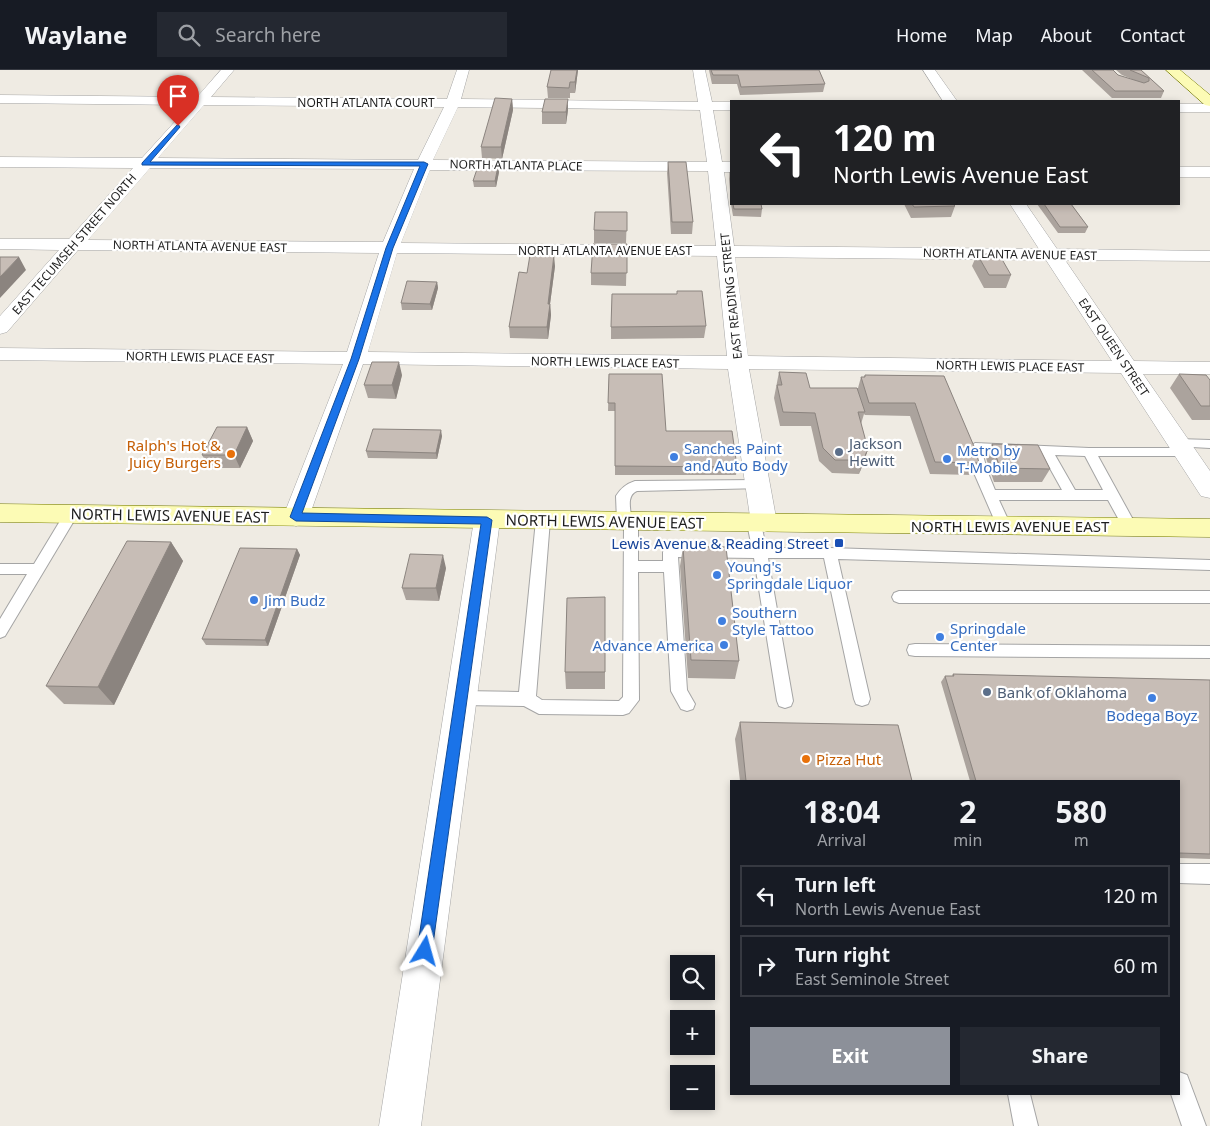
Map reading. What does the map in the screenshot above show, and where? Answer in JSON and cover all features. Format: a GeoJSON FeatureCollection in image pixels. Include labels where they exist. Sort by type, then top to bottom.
{"type":"FeatureCollection","features":[{"type":"Feature","properties":{"kind":"main road"},"geometry":{"type":"LineString","coordinates":[[1172,70],[1210,102]]}},
{"type":"Feature","properties":{"kind":"main road","name":"NORTH LEWIS AVENUE EAST"},"geometry":{"type":"LineString","coordinates":[[0,513],[1210,528]]}},
{"type":"Feature","properties":{"kind":"street","name":"EAST TECUMSEH STREET NORTH"},"geometry":{"type":"LineString","coordinates":[[0,328],[228,70]]}},
{"type":"Feature","properties":{"kind":"street"},"geometry":{"type":"LineString","coordinates":[[296,517],[355,359],[390,248],[424,164],[453,103],[463,70]]}},
{"type":"Feature","properties":{"kind":"street","name":"EAST READING STREET"},"geometry":{"type":"LineString","coordinates":[[699,70],[706,106],[723,167],[727,251],[738,363],[758,485],[759,523]]}},
{"type":"Feature","properties":{"kind":"street"},"geometry":{"type":"LineString","coordinates":[[929,70],[949,100]]}},
{"type":"Feature","properties":{"kind":"street","name":"NORTH ATLANTA COURT"},"geometry":{"type":"LineString","coordinates":[[0,99],[730,106]]}},
{"type":"Feature","properties":{"kind":"street"},"geometry":{"type":"LineString","coordinates":[[1180,108],[1210,108]]}},
{"type":"Feature","properties":{"kind":"street","name":"NORTH ATLANTA PLACE"},"geometry":{"type":"LineString","coordinates":[[0,162],[723,167]]}},
{"type":"Feature","properties":{"kind":"street"},"geometry":{"type":"LineString","coordinates":[[1180,172],[1210,172]]}},
{"type":"Feature","properties":{"kind":"street","name":"EAST QUEEN STREET"},"geometry":{"type":"LineString","coordinates":[[1019,205],[1210,490]]}},
{"type":"Feature","properties":{"kind":"street","name":"NORTH ATLANTA AVENUE EAST"},"geometry":{"type":"LineString","coordinates":[[0,244],[1210,256]]}},
{"type":"Feature","properties":{"kind":"street","name":"NORTH LEWIS PLACE EAST"},"geometry":{"type":"LineString","coordinates":[[0,354],[1210,368]]}},
{"type":"Feature","properties":{"kind":"street"},"geometry":{"type":"LineString","coordinates":[[400,1126],[487,520]]}},
{"type":"Feature","properties":{"kind":"lane"},"geometry":{"type":"LineString","coordinates":[[1004,526],[981,473],[975,447],[1089,452],[1210,444]]}},
{"type":"Feature","properties":{"kind":"lane"},"geometry":{"type":"LineString","coordinates":[[1046,450],[1071,495]]}},
{"type":"Feature","properties":{"kind":"lane"},"geometry":{"type":"LineString","coordinates":[[1089,452],[1130,527]]}},
{"type":"Feature","properties":{"kind":"lane"},"geometry":{"type":"LineString","coordinates":[[461,698],[527,699],[539,706],[623,708],[631,700],[631,566],[623,496],[628,489],[635,486],[758,485]]}},
{"type":"Feature","properties":{"kind":"lane"},"geometry":{"type":"LineString","coordinates":[[991,494],[1112,495]]}},
{"type":"Feature","properties":{"kind":"lane"},"geometry":{"type":"LineString","coordinates":[[0,632],[71,514]]}},
{"type":"Feature","properties":{"kind":"lane"},"geometry":{"type":"LineString","coordinates":[[527,699],[544,520]]}},
{"type":"Feature","properties":{"kind":"lane"},"geometry":{"type":"LineString","coordinates":[[759,523],[760,553],[785,701]]}},
{"type":"Feature","properties":{"kind":"lane"},"geometry":{"type":"LineString","coordinates":[[688,704],[679,691],[670,552],[886,554],[1210,565]]}},
{"type":"Feature","properties":{"kind":"lane"},"geometry":{"type":"LineString","coordinates":[[830,553],[862,699]]}},
{"type":"Feature","properties":{"kind":"lane"},"geometry":{"type":"LineString","coordinates":[[631,566],[671,567]]}},
{"type":"Feature","properties":{"kind":"lane"},"geometry":{"type":"LineString","coordinates":[[0,569],[38,569]]}},
{"type":"Feature","properties":{"kind":"lane"},"geometry":{"type":"LineString","coordinates":[[899,597],[1210,598]]}},
{"type":"Feature","properties":{"kind":"lane"},"geometry":{"type":"LineString","coordinates":[[915,650],[1210,652]]}},
{"type":"Feature","properties":{"kind":"lane"},"geometry":{"type":"LineString","coordinates":[[1180,874],[1210,874]]}},
{"type":"Feature","properties":{"kind":"lane"},"geometry":{"type":"LineString","coordinates":[[1180,1086],[1194,1126]]}},
{"type":"Feature","properties":{"kind":"lane"},"geometry":{"type":"LineString","coordinates":[[1019,1095],[1026,1126]]}},
{"type":"Feature","properties":{"kind":"building"},"geometry":{"type":"Polygon","coordinates":[[[551,70],[577,70],[575,82],[570,82],[569,88],[547,87],[551,70]]]}},
{"type":"Feature","properties":{"kind":"building"},"geometry":{"type":"Polygon","coordinates":[[[711,70],[819,70],[825,84],[741,87],[738,75],[713,75],[711,70]]]}},
{"type":"Feature","properties":{"kind":"building"},"geometry":{"type":"Polygon","coordinates":[[[1092,70],[1113,70],[1118,75],[1144,83],[1149,81],[1149,78],[1130,70],[1141,70],[1164,91],[1115,91],[1092,70]]]}},
{"type":"Feature","properties":{"kind":"building"},"geometry":{"type":"Polygon","coordinates":[[[495,98],[512,99],[501,147],[481,147],[495,98]]]}},
{"type":"Feature","properties":{"kind":"building"},"geometry":{"type":"Polygon","coordinates":[[[545,99],[568,99],[566,112],[542,112],[545,99]]]}},
{"type":"Feature","properties":{"kind":"building"},"geometry":{"type":"Polygon","coordinates":[[[668,162],[686,162],[693,222],[672,222],[668,162]]]}},
{"type":"Feature","properties":{"kind":"building"},"geometry":{"type":"Polygon","coordinates":[[[478,166],[498,166],[495,181],[473,181],[478,166]]]}},
{"type":"Feature","properties":{"kind":"building"},"geometry":{"type":"Polygon","coordinates":[[[733,205],[761,205],[762,209],[734,209],[733,205]]]}},
{"type":"Feature","properties":{"kind":"building"},"geometry":{"type":"Polygon","coordinates":[[[913,205],[955,206],[914,207],[913,205]]]}},
{"type":"Feature","properties":{"kind":"building"},"geometry":{"type":"Polygon","coordinates":[[[1045,205],[1072,205],[1088,227],[1060,227],[1045,205]]]}},
{"type":"Feature","properties":{"kind":"building"},"geometry":{"type":"Polygon","coordinates":[[[595,212],[627,212],[627,231],[594,230],[595,212]]]}},
{"type":"Feature","properties":{"kind":"building"},"geometry":{"type":"Polygon","coordinates":[[[593,244],[627,244],[627,273],[591,273],[593,244]]]}},
{"type":"Feature","properties":{"kind":"building"},"geometry":{"type":"Polygon","coordinates":[[[977,254],[999,254],[1011,275],[989,275],[977,254]]]}},
{"type":"Feature","properties":{"kind":"building"},"geometry":{"type":"Polygon","coordinates":[[[530,255],[554,255],[547,327],[509,327],[519,272],[527,273],[530,255]]]}},
{"type":"Feature","properties":{"kind":"building"},"geometry":{"type":"Polygon","coordinates":[[[0,257],[19,257],[0,277],[0,257]]]}},
{"type":"Feature","properties":{"kind":"building"},"geometry":{"type":"Polygon","coordinates":[[[407,281],[437,282],[430,304],[401,303],[407,281]]]}},
{"type":"Feature","properties":{"kind":"building"},"geometry":{"type":"Polygon","coordinates":[[[677,291],[702,291],[706,326],[611,327],[612,294],[677,294],[677,291]]]}},
{"type":"Feature","properties":{"kind":"building"},"geometry":{"type":"Polygon","coordinates":[[[372,362],[399,362],[392,385],[364,385],[372,362]]]}},
{"type":"Feature","properties":{"kind":"building"},"geometry":{"type":"Polygon","coordinates":[[[779,372],[806,373],[810,388],[857,388],[865,412],[858,412],[868,449],[863,460],[835,460],[823,448],[815,413],[783,412],[777,385],[782,385],[779,372]]]}},
{"type":"Feature","properties":{"kind":"building"},"geometry":{"type":"Polygon","coordinates":[[[609,374],[662,374],[666,431],[732,431],[737,467],[615,466],[615,403],[608,403],[609,374]]]}},
{"type":"Feature","properties":{"kind":"building"},"geometry":{"type":"Polygon","coordinates":[[[1179,374],[1206,375],[1210,380],[1210,406],[1201,406],[1179,374]]]}},
{"type":"Feature","properties":{"kind":"building"},"geometry":{"type":"Polygon","coordinates":[[[865,375],[944,376],[976,451],[979,463],[935,462],[915,403],[869,403],[861,377],[865,377],[865,375]]]}},
{"type":"Feature","properties":{"kind":"building"},"geometry":{"type":"Polygon","coordinates":[[[217,427],[247,427],[234,455],[202,455],[217,427]]]}},
{"type":"Feature","properties":{"kind":"building"},"geometry":{"type":"Polygon","coordinates":[[[373,429],[441,430],[436,453],[366,451],[373,429]]]}},
{"type":"Feature","properties":{"kind":"building"},"geometry":{"type":"Polygon","coordinates":[[[992,444],[1038,445],[1050,469],[1000,468],[992,444]]]}},
{"type":"Feature","properties":{"kind":"building"},"geometry":{"type":"Polygon","coordinates":[[[127,541],[171,542],[98,687],[46,686],[127,541]]]}},
{"type":"Feature","properties":{"kind":"building"},"geometry":{"type":"Polygon","coordinates":[[[683,547],[726,547],[739,661],[691,660],[683,547]]]}},
{"type":"Feature","properties":{"kind":"building","name":"Jim Budz"},"geometry":{"type":"Polygon","coordinates":[[[240,548],[297,549],[265,640],[202,639],[240,548]]]}},
{"type":"Feature","properties":{"kind":"building"},"geometry":{"type":"Polygon","coordinates":[[[410,554],[443,555],[436,588],[402,588],[410,554]]]}},
{"type":"Feature","properties":{"kind":"building"},"geometry":{"type":"Polygon","coordinates":[[[605,597],[605,672],[565,672],[567,598],[605,597]]]}},
{"type":"Feature","properties":{"kind":"building"},"geometry":{"type":"Polygon","coordinates":[[[953,674],[1210,680],[1210,854],[1180,853],[1180,780],[976,780],[945,676],[954,676],[953,674]]]}},
{"type":"Feature","properties":{"kind":"building"},"geometry":{"type":"Polygon","coordinates":[[[740,722],[898,725],[912,780],[746,780],[740,722]]]}},
{"type":"Feature","properties":{"kind":"place","name":"Jackson Hewitt"},"geometry":{"type":"Point","coordinates":[839,452]}},
{"type":"Feature","properties":{"kind":"place","name":"Ralph's Hot & Juicy Burgers"},"geometry":{"type":"Point","coordinates":[231,454]}},
{"type":"Feature","properties":{"kind":"place","name":"Sanches Paint and Auto Body"},"geometry":{"type":"Point","coordinates":[674,457]}},
{"type":"Feature","properties":{"kind":"place","name":"Metro by T-Mobile"},"geometry":{"type":"Point","coordinates":[947,459]}},
{"type":"Feature","properties":{"kind":"place","name":"Lewis Avenue & Reading Street"},"geometry":{"type":"Point","coordinates":[839,543]}},
{"type":"Feature","properties":{"kind":"place","name":"Young's Springdale Liquor"},"geometry":{"type":"Point","coordinates":[717,575]}},
{"type":"Feature","properties":{"kind":"place","name":"Jim Budz"},"geometry":{"type":"Point","coordinates":[254,600]}},
{"type":"Feature","properties":{"kind":"place","name":"Southern Style Tattoo"},"geometry":{"type":"Point","coordinates":[722,621]}},
{"type":"Feature","properties":{"kind":"place","name":"Springdale Center"},"geometry":{"type":"Point","coordinates":[940,637]}},
{"type":"Feature","properties":{"kind":"place","name":"Advance America"},"geometry":{"type":"Point","coordinates":[724,645]}},
{"type":"Feature","properties":{"kind":"place","name":"Bank of Oklahoma"},"geometry":{"type":"Point","coordinates":[987,692]}},
{"type":"Feature","properties":{"kind":"place","name":"Bodega Boyz"},"geometry":{"type":"Point","coordinates":[1152,698]}},
{"type":"Feature","properties":{"kind":"place","name":"Pizza Hut"},"geometry":{"type":"Point","coordinates":[806,759]}},
{"type":"Feature","properties":{"kind":"route"},"geometry":{"type":"LineString","coordinates":[[178,126],[145,164],[424,164],[390,248],[355,359],[296,517],[487,520],[425,951]]}}]}
